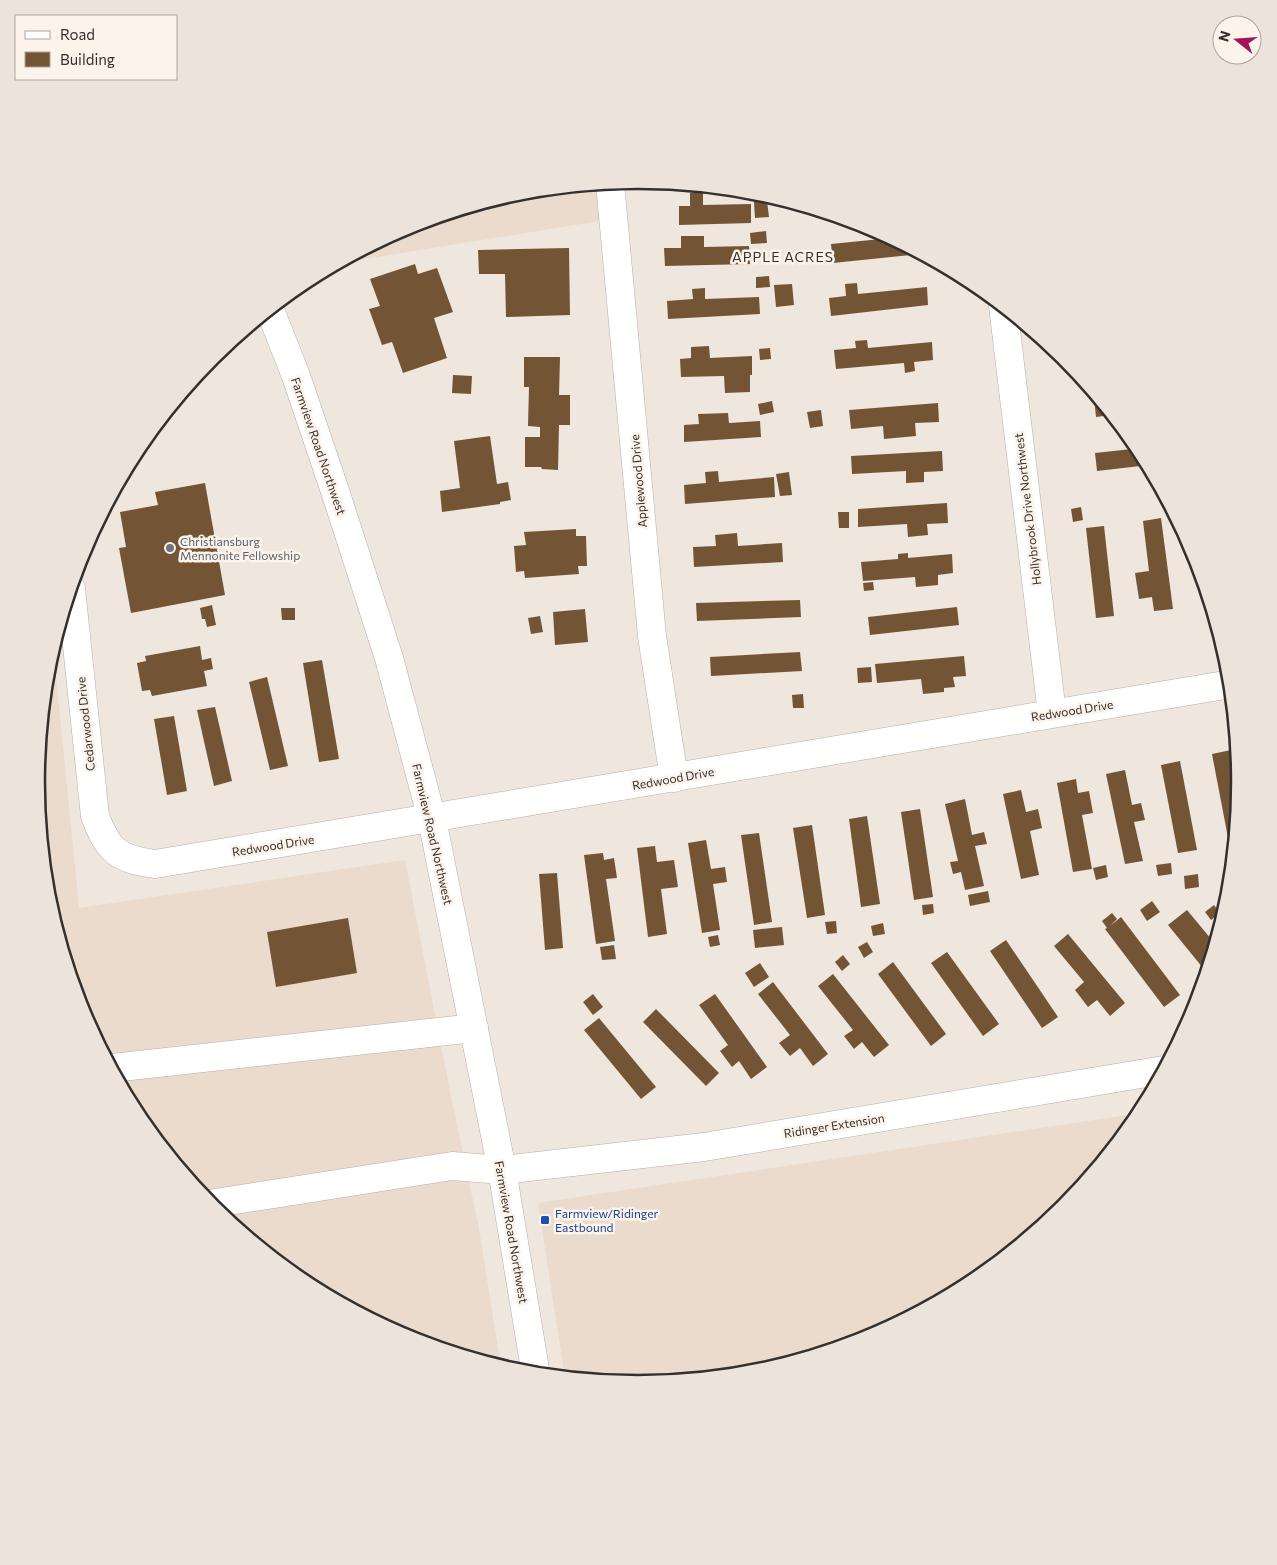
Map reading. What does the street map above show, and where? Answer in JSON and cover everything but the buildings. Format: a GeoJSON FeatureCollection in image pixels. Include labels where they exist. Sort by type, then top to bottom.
{"type":"FeatureCollection","features":[{"type":"Feature","properties":{"kind":"street","name":"Applewood Drive"},"geometry":{"type":"LineString","coordinates":[[611,190],[652,636],[674,778]]}},
{"type":"Feature","properties":{"kind":"street","name":"Hollybrook Drive Northwest"},"geometry":{"type":"LineString","coordinates":[[1004,315],[1052,713]]}},
{"type":"Feature","properties":{"kind":"street","name":"Farmview Road Northwest"},"geometry":{"type":"LineString","coordinates":[[272,316],[296,376],[388,658],[432,819],[502,1170],[535,1367]]}},
{"type":"Feature","properties":{"kind":"street","name":"Cedarwood Drive"},"geometry":{"type":"LineString","coordinates":[[73,604],[95,816],[102,836],[116,852]]}},
{"type":"Feature","properties":{"kind":"street","name":"Redwood Drive"},"geometry":{"type":"LineString","coordinates":[[116,852],[134,861],[155,864],[1224,685]]}},
{"type":"Feature","properties":{"kind":"street"},"geometry":{"type":"LineString","coordinates":[[118,1067],[474,1028]]}},
{"type":"Feature","properties":{"kind":"street","name":"Ridinger Extension"},"geometry":{"type":"LineString","coordinates":[[219,1202],[452,1166],[502,1170],[704,1147],[1156,1071]]}},
{"type":"Feature","properties":{"kind":"shaded area"},"geometry":{"type":"Polygon","coordinates":[[[598,190],[600,221],[358,260],[411,234],[448,220],[523,200],[598,190]]]}},
{"type":"Feature","properties":{"kind":"shaded area"},"geometry":{"type":"Polygon","coordinates":[[[55,671],[79,908],[405,860],[479,1229],[500,1360],[448,1345],[411,1331],[376,1315],[309,1276],[247,1229],[192,1174],[168,1144],[145,1112],[106,1045],[76,973],[65,936],[56,898],[46,821],[46,744],[55,671]]]}},
{"type":"Feature","properties":{"kind":"shaded area"},"geometry":{"type":"Polygon","coordinates":[[[1130,1115],[1085,1174],[1058,1202],[1030,1229],[968,1276],[901,1315],[829,1345],[754,1365],[716,1371],[638,1376],[564,1371],[538,1203],[1130,1115]]]}},
{"type":"Feature","properties":{"kind":"place","name":"Christiansburg Mennonite Fellowship"},"geometry":{"type":"Point","coordinates":[170,548]}},
{"type":"Feature","properties":{"kind":"place","name":"Farmview/Ridinger Eastbound"},"geometry":{"type":"Point","coordinates":[545,1220]}},
{"type":"Feature","properties":{"kind":"district","name":"APPLE ACRES"},"geometry":{"type":"Point","coordinates":[783,256]}}]}
